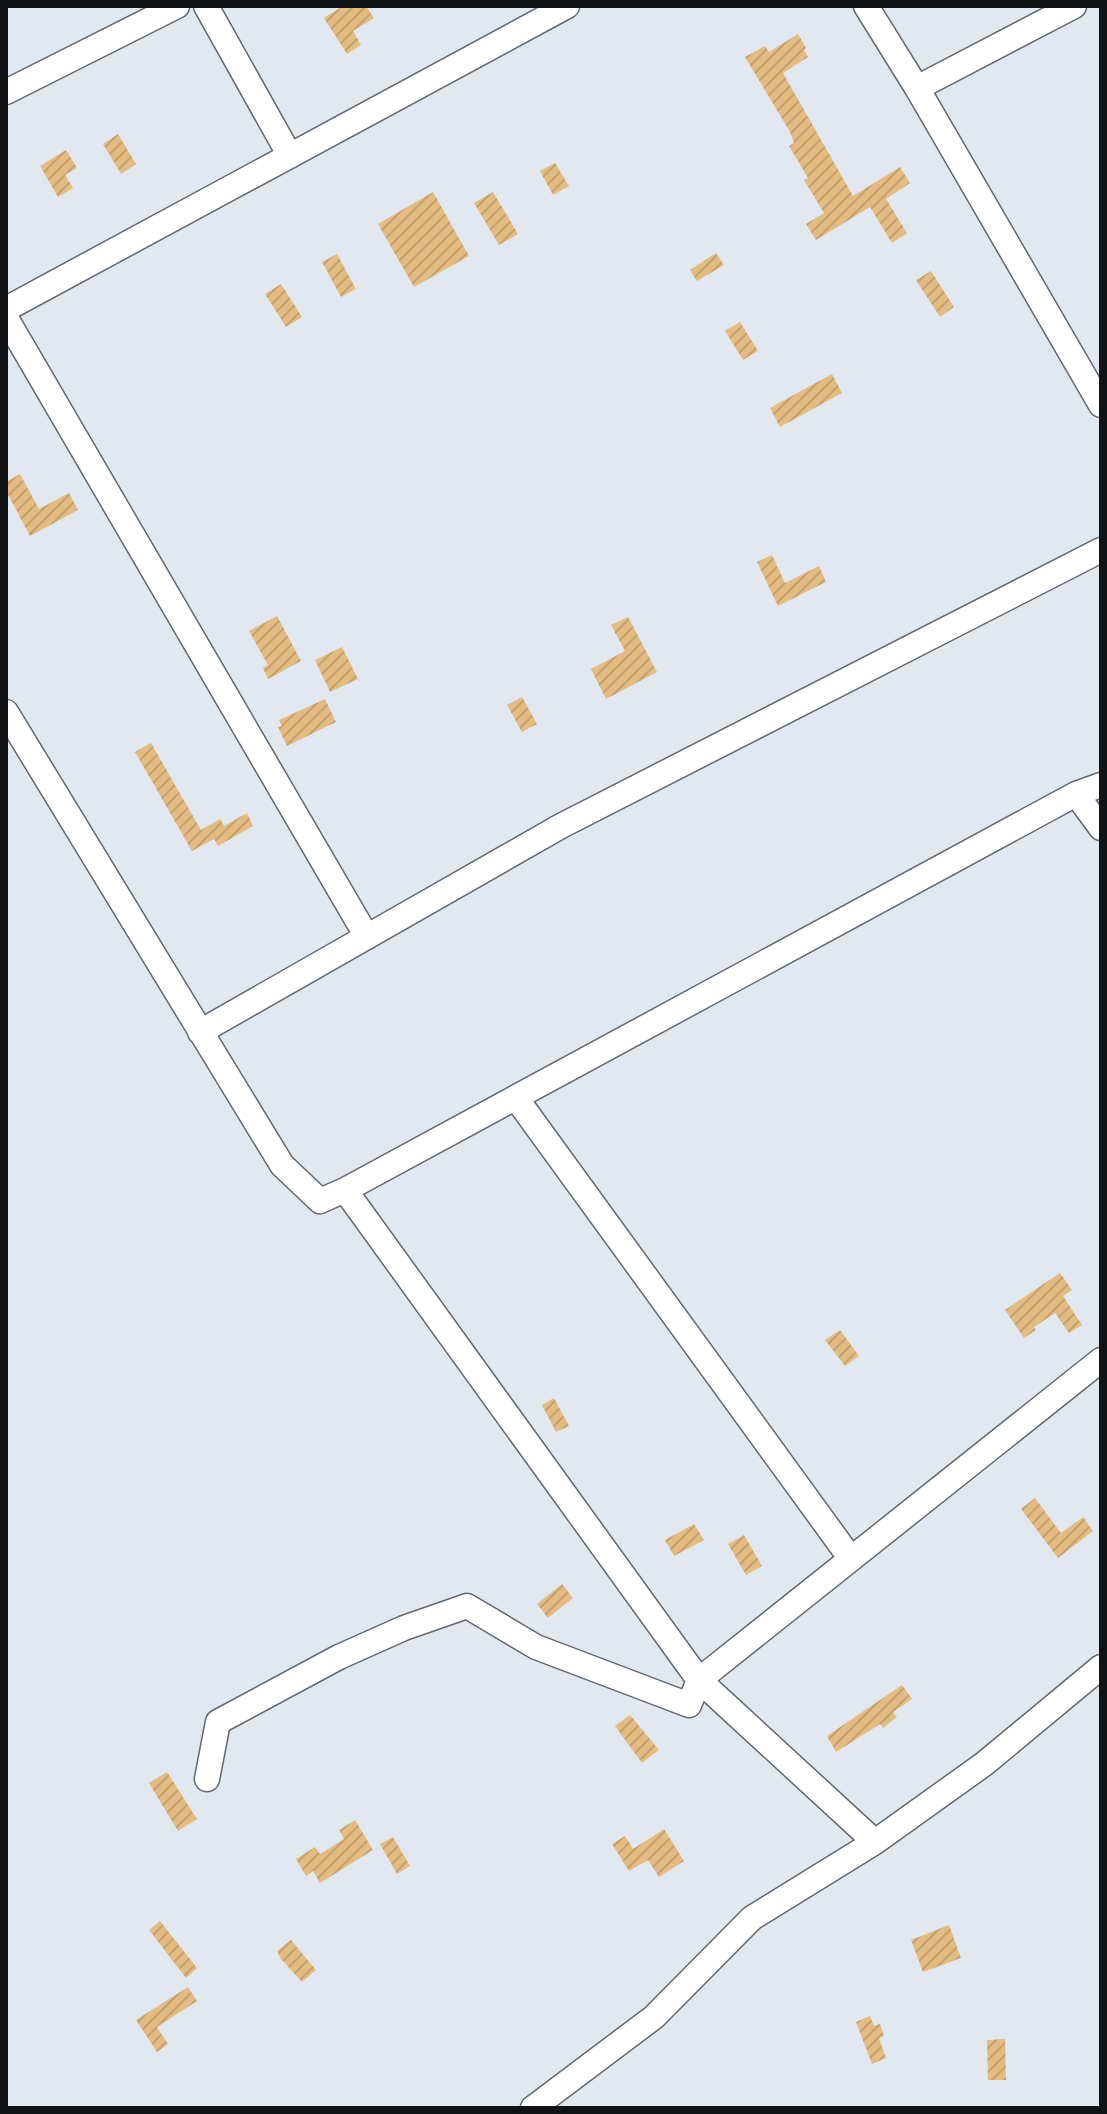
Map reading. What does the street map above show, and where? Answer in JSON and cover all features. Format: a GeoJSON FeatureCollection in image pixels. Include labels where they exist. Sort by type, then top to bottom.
{"type":"FeatureCollection","features":[{"type":"Feature","properties":{"kind":"street"},"geometry":{"type":"LineString","coordinates":[[6,92],[177,6]]}},
{"type":"Feature","properties":{"kind":"street"},"geometry":{"type":"LineString","coordinates":[[206,6],[290,156]]}},
{"type":"Feature","properties":{"kind":"street"},"geometry":{"type":"LineString","coordinates":[[6,309],[567,6]]}},
{"type":"Feature","properties":{"kind":"street"},"geometry":{"type":"LineString","coordinates":[[866,6],[1101,405]]}},
{"type":"Feature","properties":{"kind":"street"},"geometry":{"type":"LineString","coordinates":[[917,88],[1074,6]]}},
{"type":"Feature","properties":{"kind":"street"},"geometry":{"type":"LineString","coordinates":[[6,318],[367,937]]}},
{"type":"Feature","properties":{"kind":"street"},"geometry":{"type":"LineString","coordinates":[[200,1032],[561,826],[1101,550]]}},
{"type":"Feature","properties":{"kind":"street"},"geometry":{"type":"LineString","coordinates":[[6,712],[282,1165],[320,1201],[1076,794],[1101,785]]}},
{"type":"Feature","properties":{"kind":"street"},"geometry":{"type":"LineString","coordinates":[[1076,794],[1101,828]]}},
{"type":"Feature","properties":{"kind":"street"},"geometry":{"type":"LineString","coordinates":[[516,1098],[851,1559]]}},
{"type":"Feature","properties":{"kind":"street"},"geometry":{"type":"LineString","coordinates":[[345,1190],[699,1680],[875,1842]]}},
{"type":"Feature","properties":{"kind":"street"},"geometry":{"type":"LineString","coordinates":[[207,1779],[218,1722],[339,1657],[404,1628],[467,1606],[536,1647],[689,1705],[699,1680],[1101,1360]]}},
{"type":"Feature","properties":{"kind":"street"},"geometry":{"type":"LineString","coordinates":[[533,2108],[654,2017],[752,1918],[875,1842],[984,1764],[1101,1667]]}},
{"type":"Feature","properties":{"kind":"building"},"geometry":{"type":"Polygon","coordinates":[[[343,6],[366,6],[374,18],[353,31],[361,45],[347,54],[324,18],[343,6]]]}},
{"type":"Feature","properties":{"kind":"building"},"geometry":{"type":"Polygon","coordinates":[[[798,34],[808,57],[783,73],[853,196],[900,167],[910,183],[886,199],[907,233],[892,243],[870,207],[816,240],[806,224],[824,213],[804,180],[808,178],[789,146],[794,143],[790,132],[745,57],[765,46],[769,52],[798,34]]]}},
{"type":"Feature","properties":{"kind":"building"},"geometry":{"type":"Polygon","coordinates":[[[118,134],[136,164],[121,174],[103,144],[118,134]]]}},
{"type":"Feature","properties":{"kind":"building"},"geometry":{"type":"Polygon","coordinates":[[[66,150],[77,168],[65,175],[73,188],[58,197],[40,166],[66,150]]]}},
{"type":"Feature","properties":{"kind":"building"},"geometry":{"type":"Polygon","coordinates":[[[555,163],[569,186],[553,195],[540,171],[555,163]]]}},
{"type":"Feature","properties":{"kind":"building"},"geometry":{"type":"Polygon","coordinates":[[[433,192],[469,256],[414,287],[378,224],[433,192]]]}},
{"type":"Feature","properties":{"kind":"building"},"geometry":{"type":"Polygon","coordinates":[[[493,192],[518,234],[499,245],[474,203],[493,192]]]}},
{"type":"Feature","properties":{"kind":"building"},"geometry":{"type":"Polygon","coordinates":[[[716,253],[724,265],[697,281],[690,270],[716,253]]]}},
{"type":"Feature","properties":{"kind":"building"},"geometry":{"type":"Polygon","coordinates":[[[337,254],[356,289],[341,297],[322,262],[337,254]]]}},
{"type":"Feature","properties":{"kind":"building"},"geometry":{"type":"Polygon","coordinates":[[[931,271],[954,307],[940,317],[916,280],[931,271]]]}},
{"type":"Feature","properties":{"kind":"building"},"geometry":{"type":"Polygon","coordinates":[[[281,284],[302,317],[286,327],[265,294],[281,284]]]}},
{"type":"Feature","properties":{"kind":"building"},"geometry":{"type":"Polygon","coordinates":[[[740,322],[758,351],[743,360],[725,331],[740,322]]]}},
{"type":"Feature","properties":{"kind":"building"},"geometry":{"type":"Polygon","coordinates":[[[832,374],[842,393],[780,427],[770,408],[832,374]]]}},
{"type":"Feature","properties":{"kind":"building"},"geometry":{"type":"Polygon","coordinates":[[[20,474],[39,509],[69,493],[78,510],[30,536],[6,491],[6,482],[20,474]]]}},
{"type":"Feature","properties":{"kind":"building"},"geometry":{"type":"Polygon","coordinates":[[[772,555],[785,583],[819,566],[826,582],[778,606],[757,562],[772,555]]]}},
{"type":"Feature","properties":{"kind":"building"},"geometry":{"type":"Polygon","coordinates":[[[277,616],[301,661],[268,679],[263,668],[268,665],[249,631],[277,616]]]}},
{"type":"Feature","properties":{"kind":"building"},"geometry":{"type":"Polygon","coordinates":[[[628,617],[657,672],[606,699],[591,669],[625,651],[611,625],[628,617]]]}},
{"type":"Feature","properties":{"kind":"building"},"geometry":{"type":"Polygon","coordinates":[[[342,647],[358,679],[330,692],[315,660],[342,647]]]}},
{"type":"Feature","properties":{"kind":"building"},"geometry":{"type":"Polygon","coordinates":[[[522,697],[537,724],[522,732],[507,705],[522,697]]]}},
{"type":"Feature","properties":{"kind":"building"},"geometry":{"type":"Polygon","coordinates":[[[325,699],[336,722],[287,746],[278,727],[282,726],[279,720],[325,699]]]}},
{"type":"Feature","properties":{"kind":"building"},"geometry":{"type":"Polygon","coordinates":[[[151,743],[201,830],[220,819],[224,826],[247,813],[253,826],[218,846],[214,839],[192,851],[135,752],[151,743]]]}},
{"type":"Feature","properties":{"kind":"building"},"geometry":{"type":"Polygon","coordinates":[[[1060,1273],[1072,1290],[1063,1296],[1082,1325],[1069,1333],[1055,1313],[1024,1338],[1005,1310],[1060,1273]]]}},
{"type":"Feature","properties":{"kind":"building"},"geometry":{"type":"Polygon","coordinates":[[[840,1330],[859,1356],[845,1366],[825,1340],[840,1330]]]}},
{"type":"Feature","properties":{"kind":"building"},"geometry":{"type":"Polygon","coordinates":[[[554,1398],[569,1426],[556,1432],[542,1405],[554,1398]]]}},
{"type":"Feature","properties":{"kind":"building"},"geometry":{"type":"Polygon","coordinates":[[[1035,1498],[1061,1533],[1083,1517],[1093,1531],[1058,1558],[1021,1509],[1035,1498]]]}},
{"type":"Feature","properties":{"kind":"building"},"geometry":{"type":"Polygon","coordinates":[[[694,1524],[704,1540],[674,1556],[665,1540],[694,1524]]]}},
{"type":"Feature","properties":{"kind":"building"},"geometry":{"type":"Polygon","coordinates":[[[744,1535],[762,1566],[746,1575],[728,1544],[744,1535]]]}},
{"type":"Feature","properties":{"kind":"building"},"geometry":{"type":"Polygon","coordinates":[[[562,1584],[573,1598],[548,1618],[537,1604],[562,1584]]]}},
{"type":"Feature","properties":{"kind":"building"},"geometry":{"type":"Polygon","coordinates":[[[902,1685],[912,1699],[893,1712],[897,1717],[883,1728],[880,1724],[836,1752],[827,1736],[902,1685]]]}},
{"type":"Feature","properties":{"kind":"building"},"geometry":{"type":"Polygon","coordinates":[[[630,1715],[659,1750],[642,1763],[615,1726],[630,1715]]]}},
{"type":"Feature","properties":{"kind":"building"},"geometry":{"type":"Polygon","coordinates":[[[167,1772],[197,1819],[178,1831],[149,1783],[167,1772]]]}},
{"type":"Feature","properties":{"kind":"building"},"geometry":{"type":"Polygon","coordinates":[[[355,1820],[373,1850],[320,1883],[313,1871],[306,1876],[296,1859],[315,1847],[320,1854],[344,1839],[339,1830],[355,1820]]]}},
{"type":"Feature","properties":{"kind":"building"},"geometry":{"type":"Polygon","coordinates":[[[664,1829],[684,1861],[659,1877],[648,1860],[629,1871],[612,1844],[625,1836],[633,1849],[664,1829]]]}},
{"type":"Feature","properties":{"kind":"building"},"geometry":{"type":"Polygon","coordinates":[[[393,1837],[410,1866],[397,1874],[380,1844],[393,1837]]]}},
{"type":"Feature","properties":{"kind":"building"},"geometry":{"type":"Polygon","coordinates":[[[160,1921],[197,1968],[186,1978],[149,1930],[160,1921]]]}},
{"type":"Feature","properties":{"kind":"building"},"geometry":{"type":"Polygon","coordinates":[[[949,1925],[961,1958],[923,1972],[911,1940],[949,1925]]]}},
{"type":"Feature","properties":{"kind":"building"},"geometry":{"type":"Polygon","coordinates":[[[291,1940],[316,1970],[302,1982],[277,1951],[291,1940]]]}},
{"type":"Feature","properties":{"kind":"building"},"geometry":{"type":"Polygon","coordinates":[[[188,1987],[197,2001],[157,2027],[168,2044],[157,2052],[136,2020],[188,1987]]]}},
{"type":"Feature","properties":{"kind":"building"},"geometry":{"type":"Polygon","coordinates":[[[870,2016],[874,2026],[880,2024],[884,2036],[879,2038],[886,2058],[872,2064],[856,2022],[870,2016]]]}},
{"type":"Feature","properties":{"kind":"building"},"geometry":{"type":"Polygon","coordinates":[[[1005,2039],[1006,2080],[988,2080],[987,2040],[1005,2039]]]}}]}
